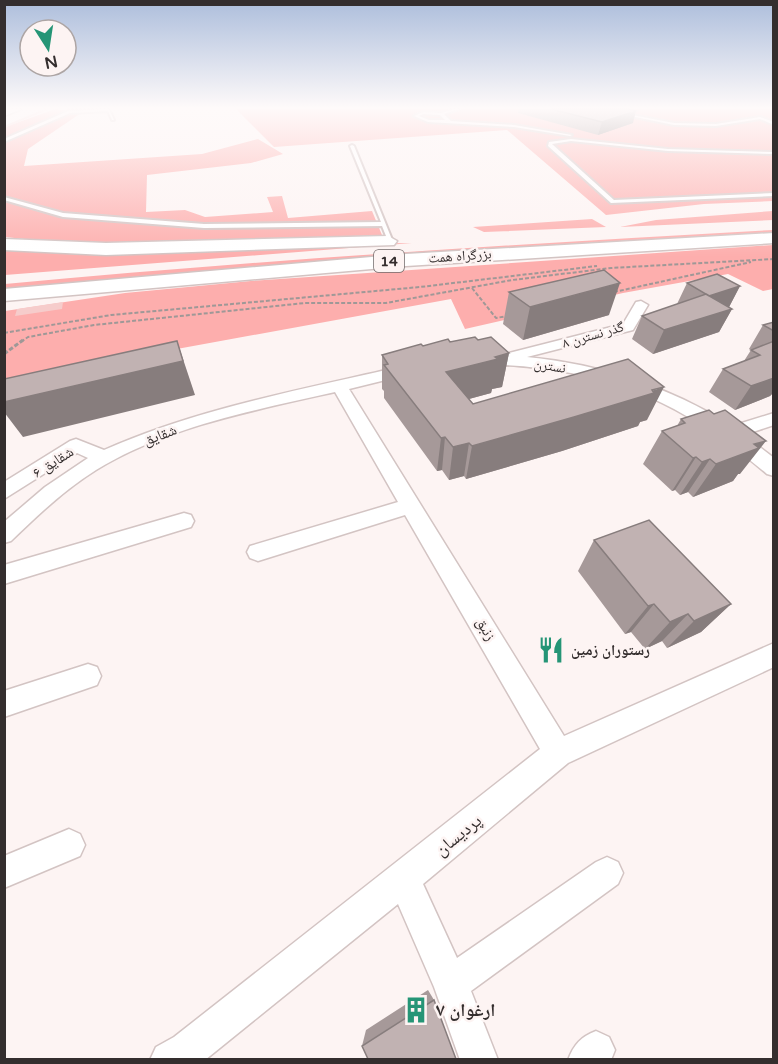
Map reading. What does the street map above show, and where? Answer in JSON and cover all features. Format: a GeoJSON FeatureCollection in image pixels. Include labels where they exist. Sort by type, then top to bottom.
{"type":"FeatureCollection","features":[{"type":"Feature","properties":{"kind":"highway","name":"بزرگراه همت"},"geometry":{"type":"LineString","coordinates":[[4,279],[528,237],[774,223]]}},
{"type":"Feature","properties":{"kind":"highway"},"geometry":{"type":"LineString","coordinates":[[4,244],[116,249],[394,235]]}},
{"type":"Feature","properties":{"kind":"highway"},"geometry":{"type":"LineString","coordinates":[[444,239],[528,237]]}},
{"type":"Feature","properties":{"kind":"highway","name":"بزرگراه همت"},"geometry":{"type":"LineString","coordinates":[[4,295],[406,260],[774,238]]}},
{"type":"Feature","properties":{"kind":"highway"},"geometry":{"type":"LineString","coordinates":[[4,306],[159,281]]}},
{"type":"Feature","properties":{"kind":"street","name":"گذر نسترن ۸"},"geometry":{"type":"LineString","coordinates":[[500,360],[628,327],[641,305]]}},
{"type":"Feature","properties":{"kind":"street","name":"نسترن"},"geometry":{"type":"LineString","coordinates":[[464,361],[500,360],[556,365],[620,381],[672,401],[730,433],[774,469]]}},
{"type":"Feature","properties":{"kind":"street"},"geometry":{"type":"LineString","coordinates":[[340,387],[422,367]]}},
{"type":"Feature","properties":{"kind":"street","name":"شقایق"},"geometry":{"type":"LineString","coordinates":[[4,535],[34,505],[104,457],[190,424],[340,387]]}},
{"type":"Feature","properties":{"kind":"street","name":"زنبق"},"geometry":{"type":"LineString","coordinates":[[340,387],[558,753]]}},
{"type":"Feature","properties":{"kind":"street"},"geometry":{"type":"LineString","coordinates":[[730,433],[774,419]]}},
{"type":"Feature","properties":{"kind":"street","name":"شقایق ۶"},"geometry":{"type":"LineString","coordinates":[[4,492],[76,445],[104,457]]}},
{"type":"Feature","properties":{"kind":"street"},"geometry":{"type":"LineString","coordinates":[[258,552],[412,505]]}},
{"type":"Feature","properties":{"kind":"street"},"geometry":{"type":"LineString","coordinates":[[4,575],[184,521]]}},
{"type":"Feature","properties":{"kind":"street","name":"پردیسان"},"geometry":{"type":"LineString","coordinates":[[169,1059],[187,1050],[404,879],[558,753],[774,654]]}},
{"type":"Feature","properties":{"kind":"street"},"geometry":{"type":"LineString","coordinates":[[4,704],[88,676]]}},
{"type":"Feature","properties":{"kind":"street"},"geometry":{"type":"LineString","coordinates":[[4,872],[69,845]]}},
{"type":"Feature","properties":{"kind":"street"},"geometry":{"type":"LineString","coordinates":[[452,984],[607,873]]}},
{"type":"Feature","properties":{"kind":"street"},"geometry":{"type":"LineString","coordinates":[[404,879],[452,984],[479,1059]]}},
{"type":"Feature","properties":{"kind":"lane"},"geometry":{"type":"LineString","coordinates":[[4,198],[63,215],[204,226],[394,235],[358,159]]}},
{"type":"Feature","properties":{"kind":"lane"},"geometry":{"type":"LineString","coordinates":[[564,159],[613,202],[774,194]]}},
{"type":"Feature","properties":{"kind":"path"},"geometry":{"type":"LineString","coordinates":[[4,333],[111,315],[218,303],[420,287],[611,264],[774,254]]}},
{"type":"Feature","properties":{"kind":"path"},"geometry":{"type":"LineString","coordinates":[[4,352],[28,337],[94,325],[305,303],[386,303],[572,273],[774,259]]}},
{"type":"Feature","properties":{"kind":"path"},"geometry":{"type":"LineString","coordinates":[[610,293],[762,260]]}},
{"type":"Feature","properties":{"kind":"path"},"geometry":{"type":"LineString","coordinates":[[572,273],[581,281]]}},
{"type":"Feature","properties":{"kind":"path"},"geometry":{"type":"LineString","coordinates":[[472,288],[496,318],[508,316]]}},
{"type":"Feature","properties":{"kind":"shaded area"},"geometry":{"type":"Polygon","coordinates":[[[5,159],[26,159],[24,166],[133,159],[266,159],[251,163],[147,175],[146,212],[185,210],[205,217],[273,212],[267,197],[282,196],[288,218],[372,211],[382,235],[146,244],[99,244],[5,237],[5,159]]]}},
{"type":"Feature","properties":{"kind":"shaded area"},"geometry":{"type":"Polygon","coordinates":[[[540,159],[773,159],[773,201],[704,204],[606,215],[540,159]]]}},
{"type":"Feature","properties":{"kind":"shaded area"},"geometry":{"type":"Polygon","coordinates":[[[773,211],[773,220],[620,227],[656,220],[773,211]]]}},
{"type":"Feature","properties":{"kind":"shaded area"},"geometry":{"type":"Polygon","coordinates":[[[592,219],[606,227],[484,232],[473,227],[592,219]]]}},
{"type":"Feature","properties":{"kind":"shaded area"},"geometry":{"type":"Polygon","coordinates":[[[773,230],[773,235],[5,290],[5,284],[197,267],[773,230]]]}},
{"type":"Feature","properties":{"kind":"shaded area"},"geometry":{"type":"Polygon","coordinates":[[[412,243],[5,275],[5,247],[412,243]]]}},
{"type":"Feature","properties":{"kind":"shaded area"},"geometry":{"type":"Polygon","coordinates":[[[773,245],[773,289],[763,291],[728,274],[623,293],[465,329],[451,299],[84,366],[5,385],[5,311],[125,293],[251,281],[773,245]]]}},
{"type":"Feature","properties":{"kind":"shaded area"},"geometry":{"type":"Polygon","coordinates":[[[63,302],[62,309],[15,316],[17,309],[63,302]]]}},
{"type":"Feature","properties":{"kind":"building"},"geometry":{"type":"Polygon","coordinates":[[[604,270],[620,283],[530,307],[509,292],[604,270]]]}},
{"type":"Feature","properties":{"kind":"building"},"geometry":{"type":"Polygon","coordinates":[[[717,274],[740,286],[709,296],[687,283],[717,274]]]}},
{"type":"Feature","properties":{"kind":"building"},"geometry":{"type":"Polygon","coordinates":[[[706,294],[732,309],[664,330],[642,316],[706,294]]]}},
{"type":"Feature","properties":{"kind":"building"},"geometry":{"type":"Polygon","coordinates":[[[774,322],[774,331],[763,325],[774,322]]]}},
{"type":"Feature","properties":{"kind":"building"},"geometry":{"type":"Polygon","coordinates":[[[475,337],[478,340],[491,337],[509,353],[495,357],[498,359],[446,372],[473,404],[628,359],[664,387],[652,390],[654,393],[574,417],[472,446],[469,443],[453,447],[445,437],[441,438],[384,365],[388,364],[382,355],[421,344],[423,346],[448,339],[450,342],[475,337]]]}},
{"type":"Feature","properties":{"kind":"building"},"geometry":{"type":"Polygon","coordinates":[[[177,341],[183,361],[4,402],[4,379],[177,341]]]}},
{"type":"Feature","properties":{"kind":"building"},"geometry":{"type":"Polygon","coordinates":[[[774,341],[774,378],[751,386],[723,369],[760,355],[751,350],[774,341]]]}},
{"type":"Feature","properties":{"kind":"building"},"geometry":{"type":"Polygon","coordinates":[[[709,410],[714,414],[725,410],[766,441],[754,444],[759,448],[716,464],[710,459],[702,462],[696,457],[693,458],[662,431],[685,423],[681,419],[709,410]]]}},
{"type":"Feature","properties":{"kind":"building"},"geometry":{"type":"Polygon","coordinates":[[[649,520],[731,604],[694,621],[688,614],[670,622],[654,604],[648,606],[594,540],[649,520]]]}},
{"type":"Feature","properties":{"kind":"building","name":"ارغوان ۷"},"geometry":{"type":"Polygon","coordinates":[[[434,1000],[456,1059],[368,1059],[362,1046],[434,1000]]]}},
{"type":"Feature","properties":{"kind":"place","name":"رستوران زمین"},"geometry":{"type":"Point","coordinates":[551,650]}},
{"type":"Feature","properties":{"kind":"place","name":"ارغوان ۷"},"geometry":{"type":"Point","coordinates":[416,1010]}}]}
